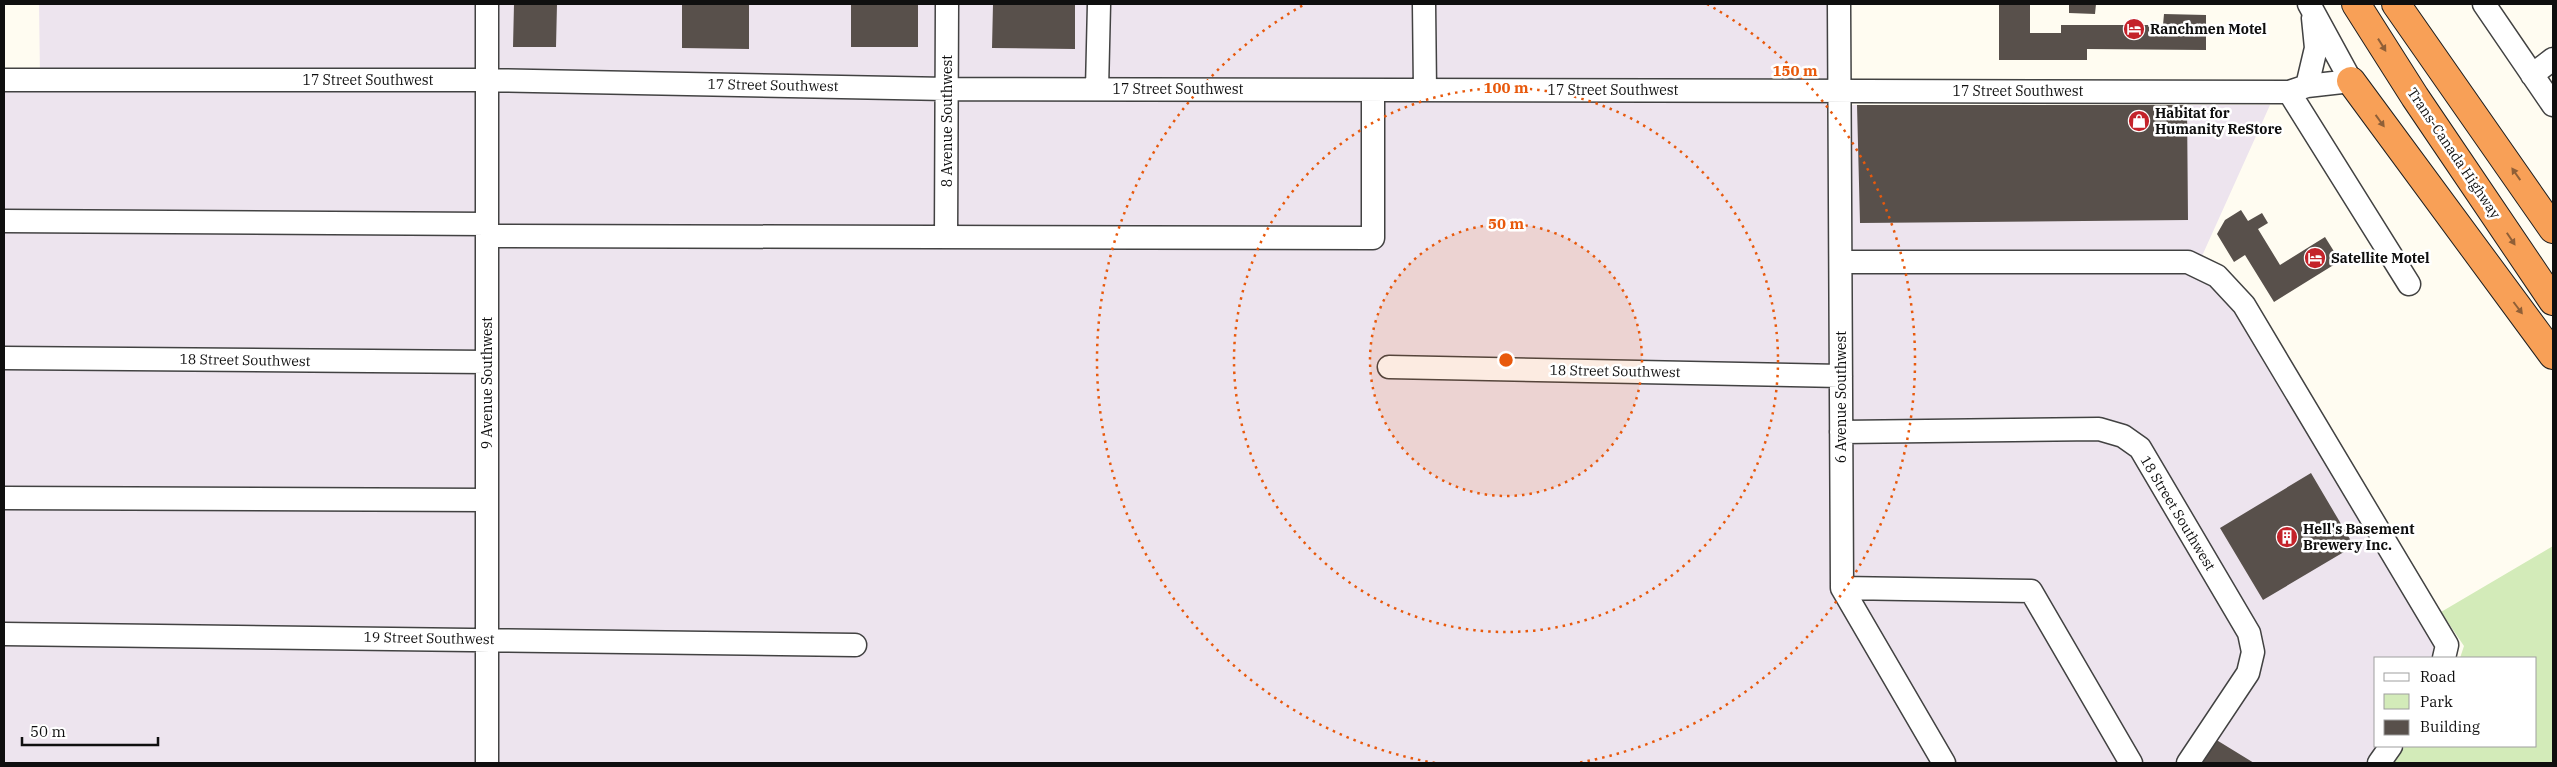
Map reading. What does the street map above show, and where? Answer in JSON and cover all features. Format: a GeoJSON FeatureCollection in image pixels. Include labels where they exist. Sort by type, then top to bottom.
{"type":"FeatureCollection","features":[{"type":"Feature","properties":{"kind":"highway","name":"Trans-Canada Highway"},"geometry":{"type":"LineString","coordinates":[[2356,4],[2415,97],[2553,302]]}},
{"type":"Feature","properties":{"kind":"highway"},"geometry":{"type":"LineString","coordinates":[[2396,4],[2553,229]]}},
{"type":"Feature","properties":{"kind":"highway"},"geometry":{"type":"LineString","coordinates":[[2351,81],[2553,355]]}},
{"type":"Feature","properties":{"kind":"street","name":"9 Avenue Southwest"},"geometry":{"type":"LineString","coordinates":[[487,4],[487,763]]}},
{"type":"Feature","properties":{"kind":"street","name":"8 Avenue Southwest"},"geometry":{"type":"LineString","coordinates":[[946,237],[947,4]]}},
{"type":"Feature","properties":{"kind":"street"},"geometry":{"type":"LineString","coordinates":[[1097,89],[1099,4]]}},
{"type":"Feature","properties":{"kind":"street"},"geometry":{"type":"LineString","coordinates":[[1424,4],[1425,90]]}},
{"type":"Feature","properties":{"kind":"street","name":"6 Avenue Southwest"},"geometry":{"type":"LineString","coordinates":[[1839,4],[1842,588],[1944,763]]}},
{"type":"Feature","properties":{"kind":"street"},"geometry":{"type":"LineString","coordinates":[[2484,4],[2553,105]]}},
{"type":"Feature","properties":{"kind":"street"},"geometry":{"type":"LineString","coordinates":[[2311,6],[2351,81]]}},
{"type":"Feature","properties":{"kind":"street"},"geometry":{"type":"LineString","coordinates":[[2311,6],[2316,48],[2298,89],[2409,284]]}},
{"type":"Feature","properties":{"kind":"street"},"geometry":{"type":"LineString","coordinates":[[2532,75],[2553,59]]}},
{"type":"Feature","properties":{"kind":"street","name":"17 Street Southwest"},"geometry":{"type":"LineString","coordinates":[[4,80],[486,80],[947,89],[1840,91],[2298,89],[2351,81]]}},
{"type":"Feature","properties":{"kind":"street"},"geometry":{"type":"LineString","coordinates":[[4,221],[946,237],[1373,238],[1373,90]]}},
{"type":"Feature","properties":{"kind":"street"},"geometry":{"type":"LineString","coordinates":[[1840,262],[2188,262],[2217,276],[2244,305],[2442,636],[2447,645],[2444,657]]}},
{"type":"Feature","properties":{"kind":"street","name":"18 Street Southwest"},"geometry":{"type":"LineString","coordinates":[[4,358],[487,362]]}},
{"type":"Feature","properties":{"kind":"street","name":"18 Street Southwest"},"geometry":{"type":"LineString","coordinates":[[1389,367],[1841,376]]}},
{"type":"Feature","properties":{"kind":"street","name":"18 Street Southwest"},"geometry":{"type":"LineString","coordinates":[[1841,432],[2099,430],[2123,436],[2140,448],[2249,633],[2253,652],[2248,673],[2188,763]]}},
{"type":"Feature","properties":{"kind":"street"},"geometry":{"type":"LineString","coordinates":[[4,498],[487,500]]}},
{"type":"Feature","properties":{"kind":"street"},"geometry":{"type":"LineString","coordinates":[[1842,588],[2031,591],[2131,763]]}},
{"type":"Feature","properties":{"kind":"street","name":"19 Street Southwest"},"geometry":{"type":"LineString","coordinates":[[4,634],[855,645]]}},
{"type":"Feature","properties":{"kind":"street"},"geometry":{"type":"LineString","coordinates":[[2380,763],[2390,747]]}},
{"type":"Feature","properties":{"kind":"shaded area"},"geometry":{"type":"Polygon","coordinates":[[[39,4],[1827,4],[1827,105],[2270,105],[2193,276],[2214,286],[2233,309],[2434,638],[2433,657],[2374,657],[2374,747],[2378,747],[2368,763],[4,763],[4,77],[40,77],[39,4]]]}},
{"type":"Feature","properties":{"kind":"green space"},"geometry":{"type":"Polygon","coordinates":[[[2553,546],[2553,763],[2393,763],[2404,747],[2537,747],[2537,657],[2460,657],[2464,646],[2441,612],[2553,546]]]}},
{"type":"Feature","properties":{"kind":"building"},"geometry":{"type":"Polygon","coordinates":[[[514,4],[557,4],[556,47],[513,47],[514,4]]]}},
{"type":"Feature","properties":{"kind":"building"},"geometry":{"type":"Polygon","coordinates":[[[682,4],[749,4],[749,49],[682,48],[682,4]]]}},
{"type":"Feature","properties":{"kind":"building"},"geometry":{"type":"Polygon","coordinates":[[[851,4],[918,4],[918,47],[851,47],[851,4]]]}},
{"type":"Feature","properties":{"kind":"building"},"geometry":{"type":"Polygon","coordinates":[[[993,4],[1075,4],[1075,49],[992,48],[993,4]]]}},
{"type":"Feature","properties":{"kind":"building","name":"Ranchmen Motel"},"geometry":{"type":"Polygon","coordinates":[[[1999,4],[2030,4],[2030,33],[2061,33],[2061,25],[2163,25],[2164,14],[2206,15],[2206,50],[2087,49],[2087,60],[1999,60],[1999,4]]]}},
{"type":"Feature","properties":{"kind":"building"},"geometry":{"type":"Polygon","coordinates":[[[2069,4],[2096,4],[2095,14],[2069,13],[2069,4]]]}},
{"type":"Feature","properties":{"kind":"building"},"geometry":{"type":"Polygon","coordinates":[[[1857,105],[2187,105],[2188,220],[1860,223],[1857,105]]]}},
{"type":"Feature","properties":{"kind":"building","name":"Satellite Motel"},"geometry":{"type":"Polygon","coordinates":[[[2241,210],[2248,221],[2262,213],[2268,223],[2258,229],[2280,265],[2325,237],[2340,261],[2274,302],[2245,255],[2234,262],[2217,234],[2225,220],[2241,210]]]}},
{"type":"Feature","properties":{"kind":"building","name":"Hell's Basement Brewery Inc."},"geometry":{"type":"Polygon","coordinates":[[[2311,473],[2354,546],[2263,600],[2220,528],[2311,473]]]}},
{"type":"Feature","properties":{"kind":"building"},"geometry":{"type":"Polygon","coordinates":[[[2210,736],[2254,763],[2193,763],[2210,736]]]}},
{"type":"Feature","properties":{"kind":"place","name":"Ranchmen Motel"},"geometry":{"type":"Point","coordinates":[2134,29]}},
{"type":"Feature","properties":{"kind":"place","name":"Habitat for Humanity ReStore"},"geometry":{"type":"Point","coordinates":[2139,121]}},
{"type":"Feature","properties":{"kind":"place","name":"Satellite Motel"},"geometry":{"type":"Point","coordinates":[2315,258]}},
{"type":"Feature","properties":{"kind":"place","name":"Hell's Basement Brewery Inc."},"geometry":{"type":"Point","coordinates":[2287,537]}}]}
